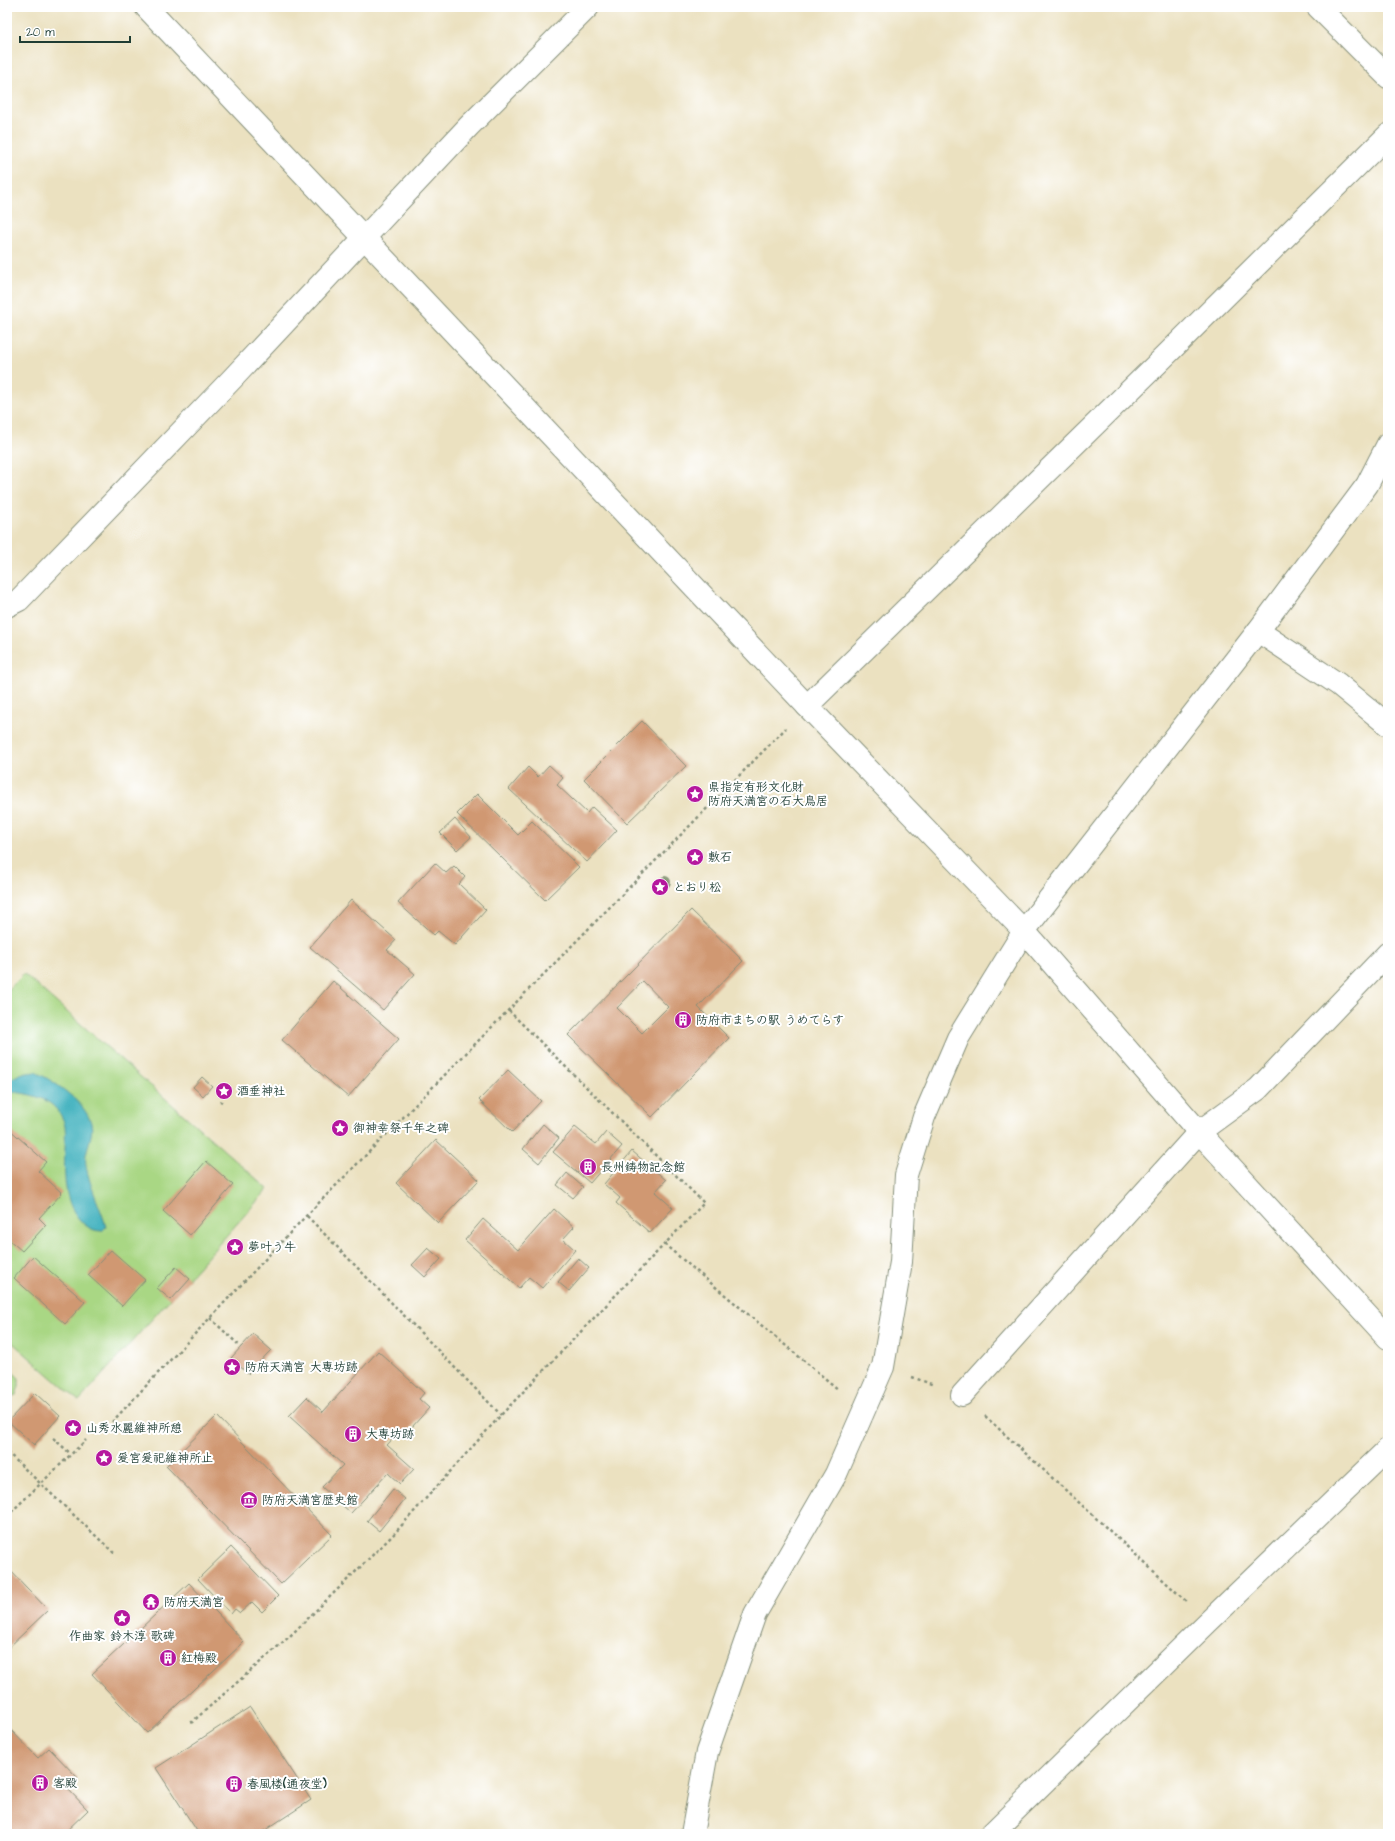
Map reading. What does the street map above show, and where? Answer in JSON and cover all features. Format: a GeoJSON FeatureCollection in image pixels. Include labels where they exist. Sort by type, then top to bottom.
{"type":"FeatureCollection","features":[{"type":"Feature","properties":{"kind":"street"},"geometry":{"type":"LineString","coordinates":[[146,7],[807,706],[1024,931],[1199,1132],[1388,1338]]}},
{"type":"Feature","properties":{"kind":"street"},"geometry":{"type":"LineString","coordinates":[[7,606],[19,600],[364,239],[469,126],[588,7]]}},
{"type":"Feature","properties":{"kind":"street"},"geometry":{"type":"LineString","coordinates":[[1318,7],[1388,77]]}},
{"type":"Feature","properties":{"kind":"street"},"geometry":{"type":"LineString","coordinates":[[807,706],[1164,357],[1388,135]]}},
{"type":"Feature","properties":{"kind":"street"},"geometry":{"type":"LineString","coordinates":[[692,1834],[707,1752],[755,1614],[836,1474],[883,1367],[901,1262],[906,1175],[924,1116],[958,1038],[1024,931],[1258,632],[1368,486],[1388,444]]}},
{"type":"Feature","properties":{"kind":"street"},"geometry":{"type":"LineString","coordinates":[[1258,632],[1338,684],[1388,725]]}},
{"type":"Feature","properties":{"kind":"street"},"geometry":{"type":"LineString","coordinates":[[962,1395],[1199,1132],[1258,1089],[1388,952]]}},
{"type":"Feature","properties":{"kind":"street"},"geometry":{"type":"LineString","coordinates":[[991,1834],[1388,1449]]}},
{"type":"Feature","properties":{"kind":"path"},"geometry":{"type":"LineString","coordinates":[[112,1422],[307,1216],[807,706]]}},
{"type":"Feature","properties":{"kind":"path"},"geometry":{"type":"LineString","coordinates":[[191,1723],[290,1636],[335,1594],[393,1535],[501,1415],[704,1203],[508,1010]]}},
{"type":"Feature","properties":{"kind":"path"},"geometry":{"type":"LineString","coordinates":[[307,1216],[501,1415]]}},
{"type":"Feature","properties":{"kind":"path"},"geometry":{"type":"LineString","coordinates":[[664,1244],[864,1411]]}},
{"type":"Feature","properties":{"kind":"path"},"geometry":{"type":"LineString","coordinates":[[210,1318],[242,1347]]}},
{"type":"Feature","properties":{"kind":"path"},"geometry":{"type":"LineString","coordinates":[[883,1367],[962,1395],[1208,1622]]}},
{"type":"Feature","properties":{"kind":"path"},"geometry":{"type":"LineString","coordinates":[[53,1438],[71,1454]]}},
{"type":"Feature","properties":{"kind":"path"},"geometry":{"type":"LineString","coordinates":[[7,1516],[86,1440]]}},
{"type":"Feature","properties":{"kind":"path"},"geometry":{"type":"LineString","coordinates":[[7,1452],[114,1553]]}},
{"type":"Feature","properties":{"kind":"green space"},"geometry":{"type":"Polygon","coordinates":[[[24,974],[268,1189],[79,1401],[7,1338],[7,991],[24,974]]]}},
{"type":"Feature","properties":{"kind":"green space"},"geometry":{"type":"Polygon","coordinates":[[[7,1367],[19,1378],[19,1386],[16,1395],[7,1398],[7,1367]]]}},
{"type":"Feature","properties":{"kind":"water"},"geometry":{"type":"Polygon","coordinates":[[[35,1072],[68,1093],[76,1100],[88,1115],[92,1128],[86,1154],[86,1165],[91,1186],[106,1227],[102,1231],[89,1228],[84,1224],[74,1212],[70,1204],[67,1195],[65,1176],[65,1129],[60,1114],[51,1104],[41,1098],[7,1091],[7,1081],[20,1074],[35,1072]]]}},
{"type":"Feature","properties":{"kind":"building"},"geometry":{"type":"Polygon","coordinates":[[[642,721],[686,766],[627,823],[584,779],[642,721]]]}},
{"type":"Feature","properties":{"kind":"building"},"geometry":{"type":"Polygon","coordinates":[[[549,765],[563,778],[557,785],[587,813],[592,807],[617,830],[587,862],[509,789],[528,767],[538,777],[549,765]]]}},
{"type":"Feature","properties":{"kind":"building"},"geometry":{"type":"Polygon","coordinates":[[[477,794],[518,835],[532,821],[579,867],[545,900],[457,814],[477,794]]]}},
{"type":"Feature","properties":{"kind":"building"},"geometry":{"type":"Polygon","coordinates":[[[455,819],[471,837],[457,850],[440,833],[455,819]]]}},
{"type":"Feature","properties":{"kind":"building"},"geometry":{"type":"Polygon","coordinates":[[[435,863],[446,873],[454,866],[465,877],[459,884],[486,910],[455,945],[438,931],[434,935],[398,903],[435,863]]]}},
{"type":"Feature","properties":{"kind":"building"},"geometry":{"type":"Polygon","coordinates":[[[351,900],[396,940],[387,950],[415,974],[383,1010],[310,947],[351,900]]]}},
{"type":"Feature","properties":{"kind":"building","name":"防府市まちの駅 うめてらす"},"geometry":{"type":"Polygon","coordinates":[[[691,910],[743,961],[698,1007],[729,1038],[652,1117],[568,1035],[691,910]],[[643,981],[617,1008],[642,1033],[668,1007],[643,981]]]}},
{"type":"Feature","properties":{"kind":"building"},"geometry":{"type":"Polygon","coordinates":[[[333,981],[399,1039],[348,1097],[282,1040],[333,981]]]}},
{"type":"Feature","properties":{"kind":"building"},"geometry":{"type":"Polygon","coordinates":[[[508,1070],[541,1101],[512,1132],[479,1100],[508,1070]]]}},
{"type":"Feature","properties":{"kind":"building"},"geometry":{"type":"Polygon","coordinates":[[[202,1077],[212,1086],[203,1096],[193,1087],[202,1077]]]}},
{"type":"Feature","properties":{"kind":"building"},"geometry":{"type":"Polygon","coordinates":[[[543,1124],[559,1138],[539,1163],[523,1149],[543,1124]]]}},
{"type":"Feature","properties":{"kind":"building"},"geometry":{"type":"Polygon","coordinates":[[[7,1127],[46,1162],[38,1171],[62,1193],[39,1218],[46,1225],[22,1251],[7,1238],[7,1127]]]}},
{"type":"Feature","properties":{"kind":"building","name":"長州鋳物記念館"},"geometry":{"type":"Polygon","coordinates":[[[575,1127],[596,1144],[606,1132],[622,1146],[590,1183],[553,1152],[575,1127]]]}},
{"type":"Feature","properties":{"kind":"building"},"geometry":{"type":"Polygon","coordinates":[[[436,1140],[479,1180],[438,1223],[396,1183],[436,1140]]]}},
{"type":"Feature","properties":{"kind":"building"},"geometry":{"type":"Polygon","coordinates":[[[632,1151],[666,1180],[655,1192],[673,1208],[650,1233],[616,1203],[620,1198],[604,1184],[632,1151]]]}},
{"type":"Feature","properties":{"kind":"building"},"geometry":{"type":"Polygon","coordinates":[[[206,1161],[233,1185],[190,1235],[163,1211],[206,1161]]]}},
{"type":"Feature","properties":{"kind":"building"},"geometry":{"type":"Polygon","coordinates":[[[567,1173],[583,1187],[573,1198],[557,1185],[567,1173]]]}},
{"type":"Feature","properties":{"kind":"building"},"geometry":{"type":"Polygon","coordinates":[[[554,1209],[574,1227],[563,1239],[575,1250],[542,1288],[529,1277],[519,1288],[465,1240],[483,1219],[518,1250],[554,1209]]]}},
{"type":"Feature","properties":{"kind":"building"},"geometry":{"type":"Polygon","coordinates":[[[428,1248],[441,1259],[425,1277],[412,1265],[428,1248]]]}},
{"type":"Feature","properties":{"kind":"building"},"geometry":{"type":"Polygon","coordinates":[[[111,1250],[145,1280],[122,1306],[88,1275],[111,1250]]]}},
{"type":"Feature","properties":{"kind":"building"},"geometry":{"type":"Polygon","coordinates":[[[33,1256],[85,1302],[65,1324],[14,1278],[33,1256]]]}},
{"type":"Feature","properties":{"kind":"building"},"geometry":{"type":"Polygon","coordinates":[[[578,1258],[589,1268],[569,1291],[558,1282],[578,1258]]]}},
{"type":"Feature","properties":{"kind":"building"},"geometry":{"type":"Polygon","coordinates":[[[176,1267],[190,1279],[171,1300],[157,1288],[176,1267]]]}},
{"type":"Feature","properties":{"kind":"building"},"geometry":{"type":"Polygon","coordinates":[[[253,1334],[271,1350],[248,1374],[231,1358],[253,1334]]]}},
{"type":"Feature","properties":{"kind":"building","name":"大専坊跡"},"geometry":{"type":"Polygon","coordinates":[[[378,1351],[424,1393],[419,1399],[429,1408],[404,1436],[399,1432],[387,1445],[414,1469],[400,1484],[388,1473],[351,1513],[322,1487],[343,1465],[289,1416],[307,1397],[323,1412],[378,1351]]]}},
{"type":"Feature","properties":{"kind":"building"},"geometry":{"type":"Polygon","coordinates":[[[35,1393],[60,1416],[34,1445],[8,1421],[35,1393]]]}},
{"type":"Feature","properties":{"kind":"building","name":"防府天満宮歴史館"},"geometry":{"type":"Polygon","coordinates":[[[217,1416],[332,1535],[281,1584],[166,1466],[217,1416]]]}},
{"type":"Feature","properties":{"kind":"building"},"geometry":{"type":"Polygon","coordinates":[[[393,1489],[405,1499],[379,1531],[367,1521],[393,1489]]]}},
{"type":"Feature","properties":{"kind":"building"},"geometry":{"type":"Polygon","coordinates":[[[231,1547],[278,1596],[262,1612],[252,1602],[240,1613],[235,1609],[231,1614],[198,1579],[231,1547]]]}},
{"type":"Feature","properties":{"kind":"building"},"geometry":{"type":"Polygon","coordinates":[[[7,1567],[48,1610],[7,1649],[7,1567]]]}},
{"type":"Feature","properties":{"kind":"building","name":"紅梅殿"},"geometry":{"type":"Polygon","coordinates":[[[189,1583],[244,1642],[147,1733],[92,1674],[189,1583]]]}},
{"type":"Feature","properties":{"kind":"building","name":"春風楼(通夜堂)"},"geometry":{"type":"Polygon","coordinates":[[[250,1707],[311,1800],[259,1834],[199,1834],[156,1768],[250,1707]]]}},
{"type":"Feature","properties":{"kind":"building","name":"客殿"},"geometry":{"type":"Polygon","coordinates":[[[7,1726],[38,1758],[49,1748],[78,1778],[67,1788],[88,1810],[63,1834],[7,1834],[7,1726]]]}},
{"type":"Feature","properties":{"kind":"place","name":"県指定有形文化財 防府天満宮の石大鳥居"},"geometry":{"type":"Point","coordinates":[695,794]}},
{"type":"Feature","properties":{"kind":"place","name":"敷石"},"geometry":{"type":"Point","coordinates":[695,857]}},
{"type":"Feature","properties":{"kind":"place","name":"とおり松"},"geometry":{"type":"Point","coordinates":[660,887]}},
{"type":"Feature","properties":{"kind":"place","name":"防府市まちの駅 うめてらす"},"geometry":{"type":"Point","coordinates":[683,1020]}},
{"type":"Feature","properties":{"kind":"place","name":"酒垂神社"},"geometry":{"type":"Point","coordinates":[224,1091]}},
{"type":"Feature","properties":{"kind":"place","name":"御神幸祭千年之碑"},"geometry":{"type":"Point","coordinates":[340,1128]}},
{"type":"Feature","properties":{"kind":"place","name":"長州鋳物記念館"},"geometry":{"type":"Point","coordinates":[588,1167]}},
{"type":"Feature","properties":{"kind":"place","name":"夢叶う牛"},"geometry":{"type":"Point","coordinates":[235,1247]}},
{"type":"Feature","properties":{"kind":"place","name":"防府天満宮 大専坊跡"},"geometry":{"type":"Point","coordinates":[232,1367]}},
{"type":"Feature","properties":{"kind":"place","name":"山秀水麗維神所憩"},"geometry":{"type":"Point","coordinates":[73,1428]}},
{"type":"Feature","properties":{"kind":"place","name":"大専坊跡"},"geometry":{"type":"Point","coordinates":[353,1434]}},
{"type":"Feature","properties":{"kind":"place","name":"爰宮爰祀維神所止"},"geometry":{"type":"Point","coordinates":[104,1458]}},
{"type":"Feature","properties":{"kind":"place","name":"防府天満宮歴史館"},"geometry":{"type":"Point","coordinates":[249,1500]}},
{"type":"Feature","properties":{"kind":"place","name":"防府天満宮"},"geometry":{"type":"Point","coordinates":[151,1602]}},
{"type":"Feature","properties":{"kind":"place","name":"作曲家 鈴木淳 歌碑"},"geometry":{"type":"Point","coordinates":[122,1618]}},
{"type":"Feature","properties":{"kind":"place","name":"紅梅殿"},"geometry":{"type":"Point","coordinates":[168,1658]}},
{"type":"Feature","properties":{"kind":"place","name":"客殿"},"geometry":{"type":"Point","coordinates":[40,1783]}},
{"type":"Feature","properties":{"kind":"place","name":"春風楼(通夜堂)"},"geometry":{"type":"Point","coordinates":[234,1784]}}]}
